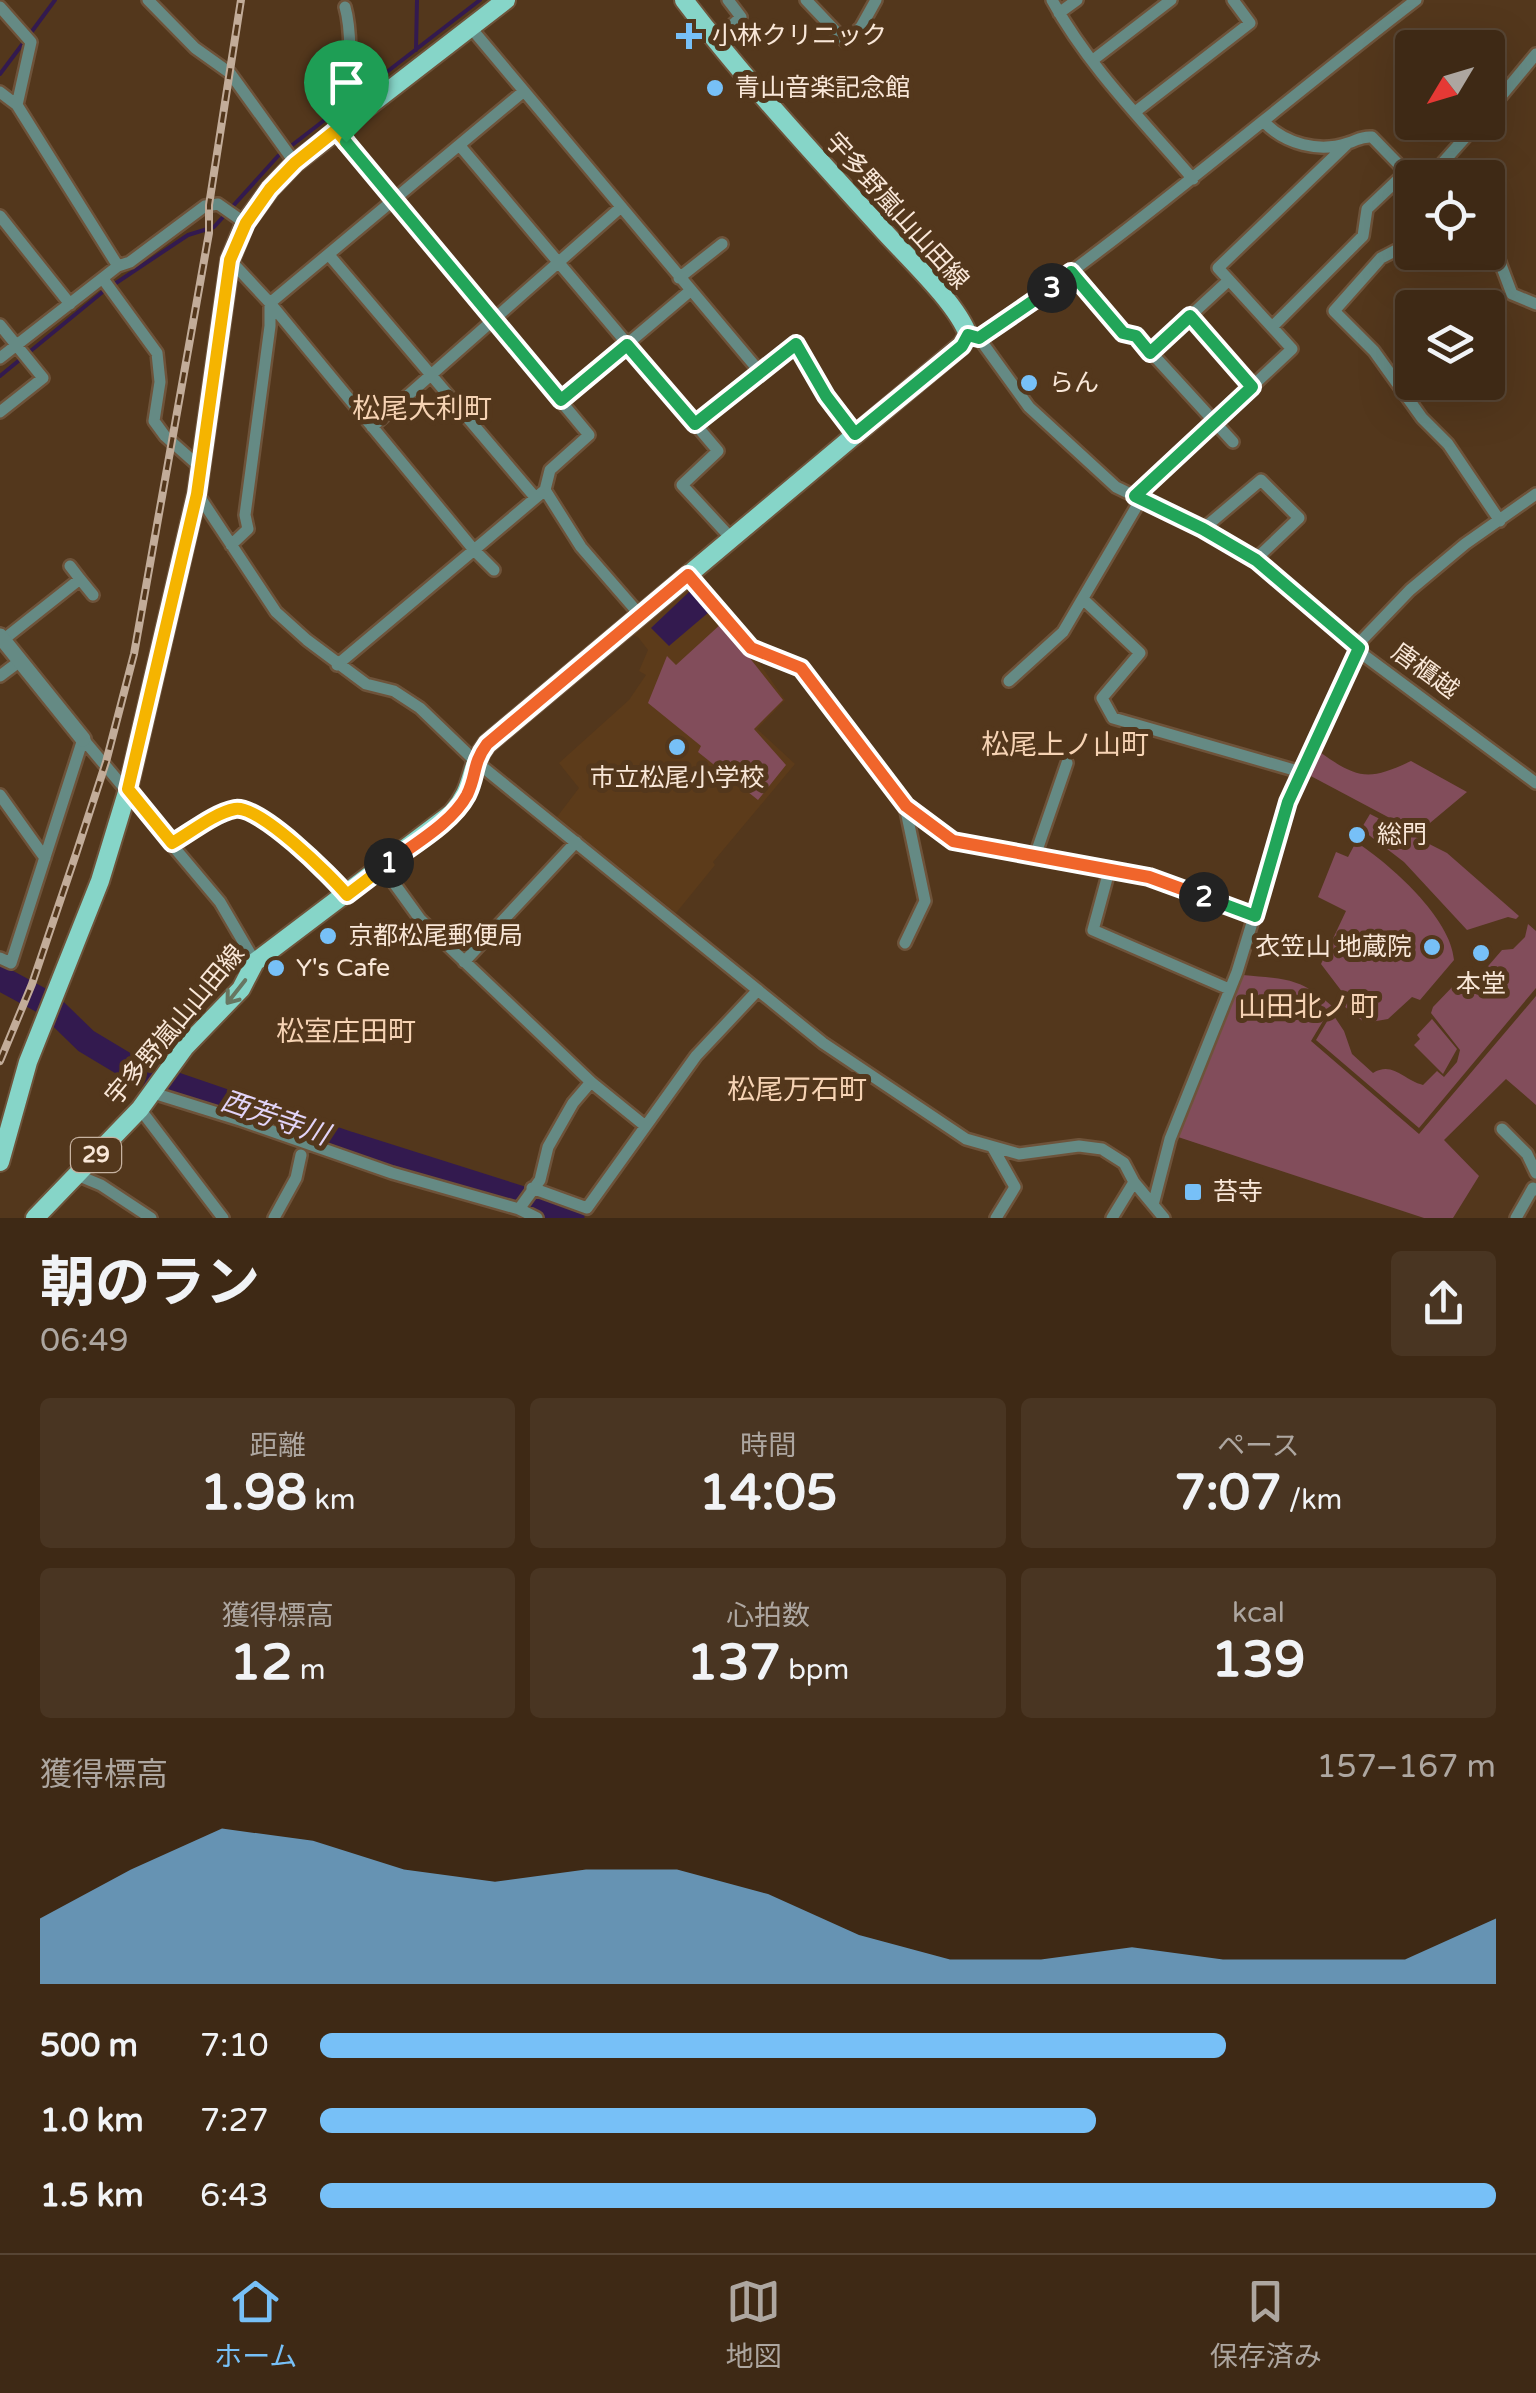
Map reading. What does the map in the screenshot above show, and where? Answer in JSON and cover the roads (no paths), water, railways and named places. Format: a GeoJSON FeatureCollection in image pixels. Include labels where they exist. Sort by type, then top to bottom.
{"type":"FeatureCollection","features":[{"type":"Feature","properties":{"kind":"main road"},"geometry":{"type":"LineString","coordinates":[[0,1162],[2,1135],[100,880],[128,789],[197,494],[230,260],[246,223],[289,154],[336,130],[506,0]]}},
{"type":"Feature","properties":{"kind":"main road","name":"宇多野嵐山山田線"},"geometry":{"type":"LineString","coordinates":[[35,1218],[241,989],[256,962],[452,813],[466,798],[474,760],[487,744],[974,336],[715,41],[684,0]]}},
{"type":"Feature","properties":{"kind":"street"},"geometry":{"type":"LineString","coordinates":[[148,0],[195,48],[230,73],[289,154]]}},
{"type":"Feature","properties":{"kind":"street"},"geometry":{"type":"LineString","coordinates":[[715,41],[741,17],[728,0]]}},
{"type":"Feature","properties":{"kind":"street"},"geometry":{"type":"LineString","coordinates":[[806,0],[846,42],[861,27],[876,0]]}},
{"type":"Feature","properties":{"kind":"street"},"geometry":{"type":"LineString","coordinates":[[1052,0],[1064,24],[1193,179]]}},
{"type":"Feature","properties":{"kind":"street"},"geometry":{"type":"LineString","coordinates":[[1060,14],[1077,0]]}},
{"type":"Feature","properties":{"kind":"street"},"geometry":{"type":"LineString","coordinates":[[1094,60],[1171,0]]}},
{"type":"Feature","properties":{"kind":"street"},"geometry":{"type":"LineString","coordinates":[[1135,112],[1250,23],[1233,0]]}},
{"type":"Feature","properties":{"kind":"street"},"geometry":{"type":"LineString","coordinates":[[974,336],[1071,272],[1416,0]]}},
{"type":"Feature","properties":{"kind":"street"},"geometry":{"type":"LineString","coordinates":[[0,6],[31,42],[18,105]]}},
{"type":"Feature","properties":{"kind":"street"},"geometry":{"type":"LineString","coordinates":[[346,6],[352,90],[365,108]]}},
{"type":"Feature","properties":{"kind":"street"},"geometry":{"type":"LineString","coordinates":[[470,28],[760,372]]}},
{"type":"Feature","properties":{"kind":"street"},"geometry":{"type":"LineString","coordinates":[[1505,91],[1536,54]]}},
{"type":"Feature","properties":{"kind":"street"},"geometry":{"type":"LineString","coordinates":[[231,545],[248,529],[245,515],[270,303],[524,91]]}},
{"type":"Feature","properties":{"kind":"street"},"geometry":{"type":"LineString","coordinates":[[0,92],[18,105],[118,266]]}},
{"type":"Feature","properties":{"kind":"street"},"geometry":{"type":"LineString","coordinates":[[1264,122],[1274,133],[1324,148],[1372,137],[1395,161]]}},
{"type":"Feature","properties":{"kind":"street"},"geometry":{"type":"LineString","coordinates":[[336,130],[589,435],[550,470],[539,493],[337,664]]}},
{"type":"Feature","properties":{"kind":"street"},"geometry":{"type":"LineString","coordinates":[[1445,160],[1463,140]]}},
{"type":"Feature","properties":{"kind":"street"},"geometry":{"type":"LineString","coordinates":[[1009,681],[1063,632],[1138,498],[1292,349],[1218,268],[1348,143]]}},
{"type":"Feature","properties":{"kind":"street"},"geometry":{"type":"LineString","coordinates":[[460,146],[718,451],[682,485],[730,537]]}},
{"type":"Feature","properties":{"kind":"street"},"geometry":{"type":"LineString","coordinates":[[1272,328],[1363,236],[1367,209],[1395,182]]}},
{"type":"Feature","properties":{"kind":"street"},"geometry":{"type":"LineString","coordinates":[[0,358],[118,266],[130,262],[205,206],[218,204],[246,223]]}},
{"type":"Feature","properties":{"kind":"street"},"geometry":{"type":"LineString","coordinates":[[372,427],[620,208]]}},
{"type":"Feature","properties":{"kind":"street"},"geometry":{"type":"LineString","coordinates":[[0,216],[70,304]]}},
{"type":"Feature","properties":{"kind":"street"},"geometry":{"type":"LineString","coordinates":[[679,278],[722,244]]}},
{"type":"Feature","properties":{"kind":"street"},"geometry":{"type":"LineString","coordinates":[[1395,251],[1381,258],[1334,311],[1374,351],[1422,418],[1448,444],[1500,520]]}},
{"type":"Feature","properties":{"kind":"street"},"geometry":{"type":"LineString","coordinates":[[329,255],[431,376],[539,493],[640,615]]}},
{"type":"Feature","properties":{"kind":"street"},"geometry":{"type":"LineString","coordinates":[[230,260],[494,570]]}},
{"type":"Feature","properties":{"kind":"street"},"geometry":{"type":"LineString","coordinates":[[1503,270],[1512,294],[1536,304]]}},
{"type":"Feature","properties":{"kind":"street"},"geometry":{"type":"LineString","coordinates":[[1071,272],[1123,333],[1136,336],[1233,442]]}},
{"type":"Feature","properties":{"kind":"street"},"geometry":{"type":"LineString","coordinates":[[103,279],[157,353],[160,382],[154,421],[201,468]]}},
{"type":"Feature","properties":{"kind":"street"},"geometry":{"type":"LineString","coordinates":[[1150,353],[1228,281]]}},
{"type":"Feature","properties":{"kind":"street"},"geometry":{"type":"LineString","coordinates":[[561,400],[690,292]]}},
{"type":"Feature","properties":{"kind":"street"},"geometry":{"type":"LineString","coordinates":[[1190,316],[1252,387]]}},
{"type":"Feature","properties":{"kind":"street"},"geometry":{"type":"LineString","coordinates":[[0,325],[43,378],[0,412]]}},
{"type":"Feature","properties":{"kind":"street","name":"唐櫃越"},"geometry":{"type":"LineString","coordinates":[[974,336],[1029,407],[1116,487],[1256,560],[1359,648],[1536,783]]}},
{"type":"Feature","properties":{"kind":"street"},"geometry":{"type":"LineString","coordinates":[[695,424],[796,344],[826,396],[855,434]]}},
{"type":"Feature","properties":{"kind":"street"},"geometry":{"type":"LineString","coordinates":[[1203,529],[1261,480],[1299,518],[1256,560]]}},
{"type":"Feature","properties":{"kind":"street"},"geometry":{"type":"LineString","coordinates":[[197,494],[276,612],[366,684],[394,692],[420,708],[474,760],[822,1042],[966,1139],[1019,1154],[1079,1146],[1102,1149],[1124,1162],[1134,1182],[1164,1218]]}},
{"type":"Feature","properties":{"kind":"street"},"geometry":{"type":"LineString","coordinates":[[1153,1205],[1170,1140],[1255,916],[1288,802],[1362,640],[1410,590],[1465,544],[1536,494]]}},
{"type":"Feature","properties":{"kind":"street"},"geometry":{"type":"LineString","coordinates":[[70,566],[93,594]]}},
{"type":"Feature","properties":{"kind":"street"},"geometry":{"type":"LineString","coordinates":[[688,575],[751,648],[801,668],[906,806],[953,841],[1149,877],[1255,916]]}},
{"type":"Feature","properties":{"kind":"street"},"geometry":{"type":"LineString","coordinates":[[80,579],[1,638],[220,902],[256,962]]}},
{"type":"Feature","properties":{"kind":"street"},"geometry":{"type":"LineString","coordinates":[[1084,600],[1140,653],[1102,698],[1114,718],[1301,772]]}},
{"type":"Feature","properties":{"kind":"street"},"geometry":{"type":"LineString","coordinates":[[0,676],[20,661]]}},
{"type":"Feature","properties":{"kind":"street"},"geometry":{"type":"LineString","coordinates":[[0,958],[10,962],[83,738]]}},
{"type":"Feature","properties":{"kind":"street"},"geometry":{"type":"LineString","coordinates":[[1036,856],[1067,763]]}},
{"type":"Feature","properties":{"kind":"street"},"geometry":{"type":"LineString","coordinates":[[0,795],[44,858]]}},
{"type":"Feature","properties":{"kind":"street"},"geometry":{"type":"LineString","coordinates":[[905,943],[925,901],[906,806]]}},
{"type":"Feature","properties":{"kind":"street"},"geometry":{"type":"LineString","coordinates":[[172,843],[232,810],[246,809],[260,816],[330,874],[347,895]]}},
{"type":"Feature","properties":{"kind":"street"},"geometry":{"type":"LineString","coordinates":[[464,962],[576,842]]}},
{"type":"Feature","properties":{"kind":"street"},"geometry":{"type":"LineString","coordinates":[[383,868],[420,919],[591,1082],[644,1125]]}},
{"type":"Feature","properties":{"kind":"street"},"geometry":{"type":"LineString","coordinates":[[1108,871],[1093,930],[1229,990]]}},
{"type":"Feature","properties":{"kind":"street"},"geometry":{"type":"LineString","coordinates":[[532,1188],[588,1208],[696,1056],[758,990]]}},
{"type":"Feature","properties":{"kind":"street"},"geometry":{"type":"LineString","coordinates":[[520,1210],[540,1180],[548,1146],[591,1082]]}},
{"type":"Feature","properties":{"kind":"street"},"geometry":{"type":"LineString","coordinates":[[152,1091],[536,1218]]}},
{"type":"Feature","properties":{"kind":"street"},"geometry":{"type":"LineString","coordinates":[[152,1091],[224,1218]]}},
{"type":"Feature","properties":{"kind":"street"},"geometry":{"type":"LineString","coordinates":[[1502,1130],[1527,1154],[1536,1174],[1534,1190],[1516,1218]]}},
{"type":"Feature","properties":{"kind":"street"},"geometry":{"type":"LineString","coordinates":[[993,1148],[1016,1187],[996,1218]]}},
{"type":"Feature","properties":{"kind":"street"},"geometry":{"type":"LineString","coordinates":[[274,1218],[296,1178],[301,1155]]}},
{"type":"Feature","properties":{"kind":"street"},"geometry":{"type":"LineString","coordinates":[[77,1175],[101,1185],[151,1218]]}},
{"type":"Feature","properties":{"kind":"street"},"geometry":{"type":"LineString","coordinates":[[1112,1218],[1134,1182]]}},
{"type":"Feature","properties":{"kind":"waterway"},"geometry":{"type":"LineString","coordinates":[[30,34],[55,0]]}},
{"type":"Feature","properties":{"kind":"waterway"},"geometry":{"type":"LineString","coordinates":[[416,50],[417,0]]}},
{"type":"Feature","properties":{"kind":"waterway"},"geometry":{"type":"LineString","coordinates":[[113,285],[188,235],[214,227],[278,156],[480,0]]}},
{"type":"Feature","properties":{"kind":"waterway"},"geometry":{"type":"LineString","coordinates":[[0,74],[24,42]]}},
{"type":"Feature","properties":{"kind":"waterway"},"geometry":{"type":"LineString","coordinates":[[0,376],[105,290]]}},
{"type":"Feature","properties":{"kind":"waterway","name":"西芳寺川"},"geometry":{"type":"LineString","coordinates":[[0,978],[48,1004],[86,1041],[136,1071],[572,1218]]}},
{"type":"Feature","properties":{"kind":"railway"},"geometry":{"type":"LineString","coordinates":[[0,1061],[32,984],[76,854],[106,762],[134,654],[209,233],[209,205],[241,0]]}},
{"type":"Feature","properties":{"kind":"place","name":"小林クリニック"},"geometry":{"type":"Point","coordinates":[689,36]}},
{"type":"Feature","properties":{"kind":"place","name":"青山音楽記念館"},"geometry":{"type":"Point","coordinates":[715,88]}},
{"type":"Feature","properties":{"kind":"place","name":"らん"},"geometry":{"type":"Point","coordinates":[1029,383]}},
{"type":"Feature","properties":{"kind":"place","name":"市立松尾小学校"},"geometry":{"type":"Point","coordinates":[677,747]}},
{"type":"Feature","properties":{"kind":"place","name":"総門"},"geometry":{"type":"Point","coordinates":[1357,835]}},
{"type":"Feature","properties":{"kind":"place","name":"京都松尾郵便局"},"geometry":{"type":"Point","coordinates":[328,936]}},
{"type":"Feature","properties":{"kind":"place","name":"衣笠山 地蔵院"},"geometry":{"type":"Point","coordinates":[1432,947]}},
{"type":"Feature","properties":{"kind":"place","name":"本堂"},"geometry":{"type":"Point","coordinates":[1481,953]}},
{"type":"Feature","properties":{"kind":"place","name":"Y's Cafe"},"geometry":{"type":"Point","coordinates":[276,968]}},
{"type":"Feature","properties":{"kind":"place","name":"苔寺"},"geometry":{"type":"Point","coordinates":[1193,1192]}},
{"type":"Feature","properties":{"kind":"district","name":"松尾大利町"},"geometry":{"type":"Point","coordinates":[422,409]}},
{"type":"Feature","properties":{"kind":"district","name":"松尾上ノ山町"},"geometry":{"type":"Point","coordinates":[1065,745]}},
{"type":"Feature","properties":{"kind":"district","name":"山田北ノ町"},"geometry":{"type":"Point","coordinates":[1308,1007]}},
{"type":"Feature","properties":{"kind":"district","name":"松室庄田町"},"geometry":{"type":"Point","coordinates":[346,1032]}},
{"type":"Feature","properties":{"kind":"district","name":"松尾万石町"},"geometry":{"type":"Point","coordinates":[797,1090]}}]}
